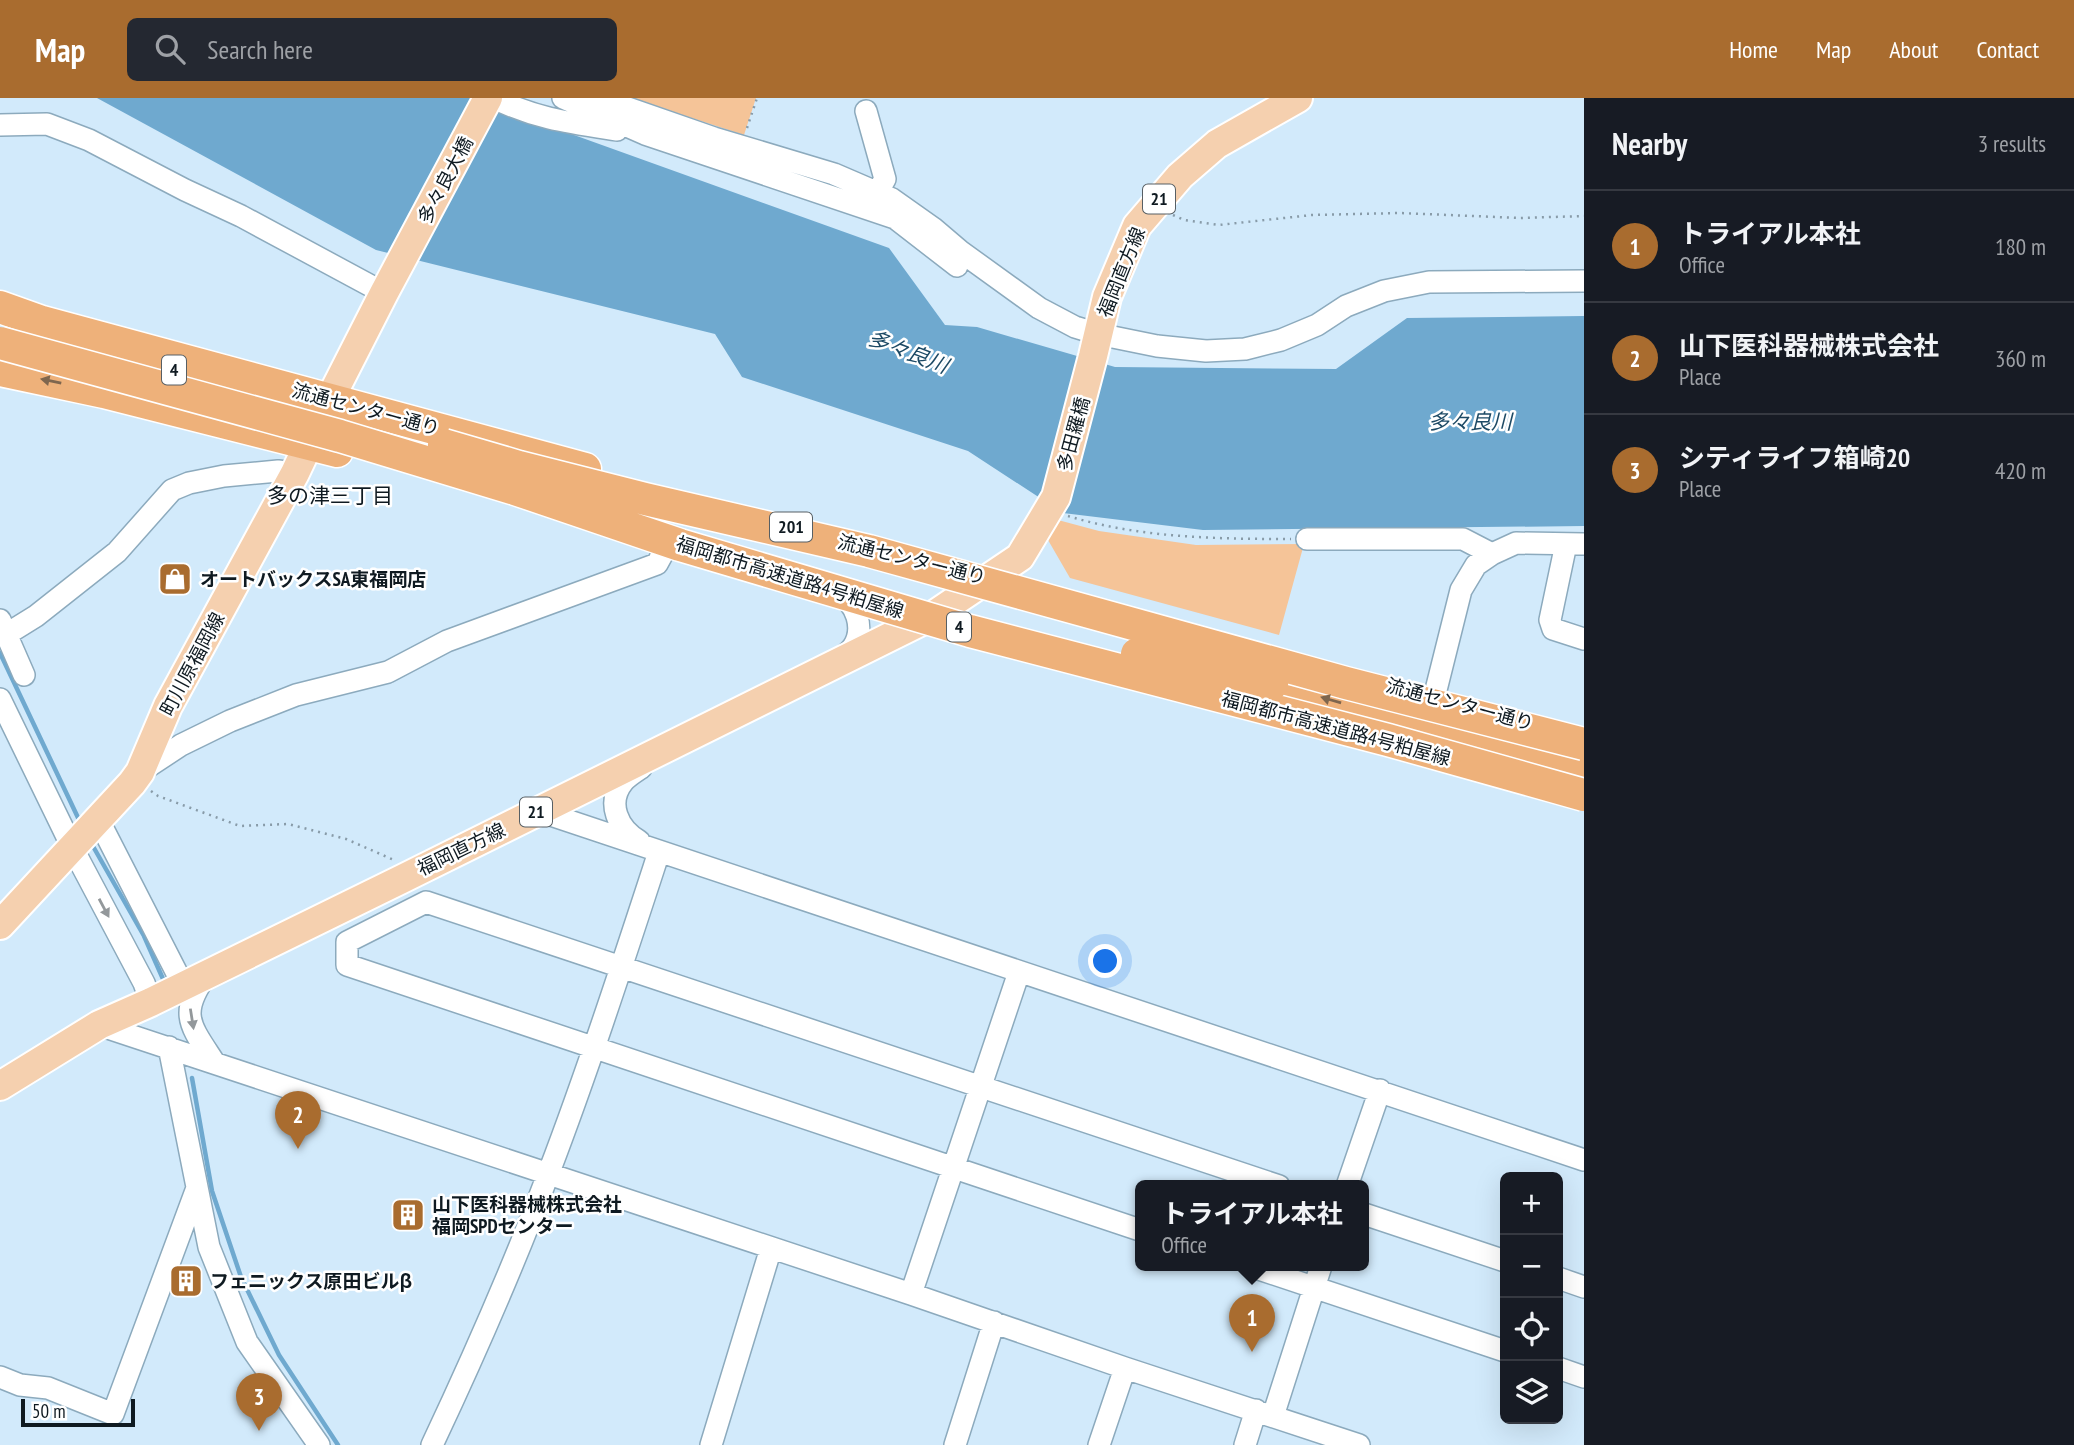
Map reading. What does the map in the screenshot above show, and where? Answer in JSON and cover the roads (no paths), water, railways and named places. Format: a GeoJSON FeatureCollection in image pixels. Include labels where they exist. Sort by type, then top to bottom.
{"type":"FeatureCollection","features":[{"type":"Feature","properties":{"kind":"highway","name":"流通センター通り"},"geometry":{"type":"LineString","coordinates":[[0,307],[42,322],[816,534],[1584,737]]}},
{"type":"Feature","properties":{"kind":"highway","name":"福岡都市高速道路4号粕屋線"},"geometry":{"type":"LineString","coordinates":[[0,324],[519,467],[869,551],[1346,683],[1584,744]]}},
{"type":"Feature","properties":{"kind":"highway","name":"福岡都市高速道路4号粕屋線"},"geometry":{"type":"LineString","coordinates":[[0,343],[340,436],[515,489],[680,545],[983,634],[1584,794]]}},
{"type":"Feature","properties":{"kind":"highway","name":"201"},"geometry":{"type":"LineString","coordinates":[[0,370],[104,392],[309,443],[1584,794]]}},
{"type":"Feature","properties":{"kind":"highway"},"geometry":{"type":"LineString","coordinates":[[645,499],[773,544],[1075,624],[1394,687]]}},
{"type":"Feature","properties":{"kind":"highway"},"geometry":{"type":"LineString","coordinates":[[864,599],[954,614],[1272,684],[1352,706],[1443,740],[1584,776]]}},
{"type":"Feature","properties":{"kind":"main road","name":"多々良大橋"},"geometry":{"type":"LineString","coordinates":[[401,262],[488,98]]}},
{"type":"Feature","properties":{"kind":"main road","name":"福岡直方線"},"geometry":{"type":"LineString","coordinates":[[1096,345],[1107,297],[1137,226],[1152,207],[1180,176],[1217,144],[1298,98]]}},
{"type":"Feature","properties":{"kind":"main road","name":"町川原福岡線"},"geometry":{"type":"LineString","coordinates":[[0,925],[138,775],[168,705],[295,473],[401,262]]}},
{"type":"Feature","properties":{"kind":"main road","name":"多田羅橋"},"geometry":{"type":"LineString","coordinates":[[1049,510],[1056,497],[1096,345]]}},
{"type":"Feature","properties":{"kind":"main road","name":"福岡直方線"},"geometry":{"type":"LineString","coordinates":[[0,1086],[99,1025],[151,1002],[934,615],[1020,556],[1049,510]]}},
{"type":"Feature","properties":{"kind":"street"},"geometry":{"type":"LineString","coordinates":[[494,98],[511,107],[555,121],[645,134]]}},
{"type":"Feature","properties":{"kind":"street"},"geometry":{"type":"LineString","coordinates":[[563,98],[645,134],[895,218],[1036,323],[1066,334]]}},
{"type":"Feature","properties":{"kind":"street"},"geometry":{"type":"LineString","coordinates":[[599,98],[834,174],[892,199],[1039,308],[1075,327],[1096,345],[1157,346],[1206,351],[1245,349],[1282,340],[1317,326],[1346,306],[1384,291],[1429,282],[1584,281]]}},
{"type":"Feature","properties":{"kind":"street"},"geometry":{"type":"LineString","coordinates":[[866,111],[885,179],[877,193]]}},
{"type":"Feature","properties":{"kind":"street"},"geometry":{"type":"LineString","coordinates":[[0,125],[47,124],[89,139],[185,190],[242,216],[384,293]]}},
{"type":"Feature","properties":{"kind":"street"},"geometry":{"type":"LineString","coordinates":[[24,675],[3,627],[36,616],[93,573],[117,552],[172,490],[189,483],[224,476],[278,471],[295,473]]}},
{"type":"Feature","properties":{"kind":"street"},"geometry":{"type":"LineString","coordinates":[[1307,539],[1463,539],[1492,554]]}},
{"type":"Feature","properties":{"kind":"street"},"geometry":{"type":"LineString","coordinates":[[138,775],[181,745],[230,721],[296,695],[388,671],[447,641],[657,564],[669,542]]}},
{"type":"Feature","properties":{"kind":"street"},"geometry":{"type":"LineString","coordinates":[[1434,698],[1461,590],[1476,565],[1516,543],[1575,544],[1550,620],[1553,629],[1584,639]]}},
{"type":"Feature","properties":{"kind":"street"},"geometry":{"type":"LineString","coordinates":[[793,578],[843,597],[852,606],[859,623],[854,645],[837,663]]}},
{"type":"Feature","properties":{"kind":"street"},"geometry":{"type":"LineString","coordinates":[[1,703],[85,833],[195,980],[189,1011],[190,1023],[214,1062]]}},
{"type":"Feature","properties":{"kind":"street"},"geometry":{"type":"LineString","coordinates":[[659,852],[632,837],[619,822],[613,805],[622,783],[670,745]]}},
{"type":"Feature","properties":{"kind":"street"},"geometry":{"type":"LineString","coordinates":[[539,811],[1584,1160]]}},
{"type":"Feature","properties":{"kind":"street"},"geometry":{"type":"LineString","coordinates":[[85,833],[151,1002]]}},
{"type":"Feature","properties":{"kind":"street"},"geometry":{"type":"LineString","coordinates":[[432,1445],[470,1365],[548,1174],[594,1048],[659,852]]}},
{"type":"Feature","properties":{"kind":"street"},"geometry":{"type":"LineString","coordinates":[[1135,1228],[347,965],[347,942],[426,902],[622,965],[1261,1180]]}},
{"type":"Feature","properties":{"kind":"street"},"geometry":{"type":"LineString","coordinates":[[911,1294],[1020,972]]}},
{"type":"Feature","properties":{"kind":"street"},"geometry":{"type":"LineString","coordinates":[[99,1025],[1359,1445]]}},
{"type":"Feature","properties":{"kind":"street"},"geometry":{"type":"LineString","coordinates":[[169,1047],[209,1247],[247,1342],[319,1445]]}},
{"type":"Feature","properties":{"kind":"street"},"geometry":{"type":"LineString","coordinates":[[1349,1180],[1380,1090]]}},
{"type":"Feature","properties":{"kind":"street"},"geometry":{"type":"LineString","coordinates":[[0,1377],[20,1385],[48,1388],[113,1414],[197,1188]]}},
{"type":"Feature","properties":{"kind":"street"},"geometry":{"type":"LineString","coordinates":[[1369,1216],[1500,1259]]}},
{"type":"Feature","properties":{"kind":"street"},"geometry":{"type":"LineString","coordinates":[[711,1445],[771,1248]]}},
{"type":"Feature","properties":{"kind":"street"},"geometry":{"type":"LineString","coordinates":[[1265,1271],[1500,1349]]}},
{"type":"Feature","properties":{"kind":"street"},"geometry":{"type":"LineString","coordinates":[[1245,1445],[1264,1413],[1320,1271]]}},
{"type":"Feature","properties":{"kind":"street"},"geometry":{"type":"LineString","coordinates":[[1563,1280],[1584,1287]]}},
{"type":"Feature","properties":{"kind":"street"},"geometry":{"type":"LineString","coordinates":[[955,1445],[994,1322]]}},
{"type":"Feature","properties":{"kind":"street"},"geometry":{"type":"LineString","coordinates":[[1099,1445],[1125,1368]]}},
{"type":"Feature","properties":{"kind":"street"},"geometry":{"type":"LineString","coordinates":[[1563,1370],[1584,1377]]}},
{"type":"Feature","properties":{"kind":"water","name":"多々良川"},"geometry":{"type":"Polygon","coordinates":[[[97,98],[471,98],[889,248],[945,325],[977,327],[1115,367],[1336,369],[1407,318],[1584,316],[1584,526],[1203,530],[1063,513],[968,451],[742,377],[715,334],[376,250],[97,98]]]}},
{"type":"Feature","properties":{"kind":"waterway"},"geometry":{"type":"LineString","coordinates":[[0,653],[81,824]]}},
{"type":"Feature","properties":{"kind":"waterway"},"geometry":{"type":"LineString","coordinates":[[90,841],[144,936],[163,979]]}},
{"type":"Feature","properties":{"kind":"waterway"},"geometry":{"type":"LineString","coordinates":[[192,1078],[212,1191],[241,1277],[279,1355],[338,1445]]}},
{"type":"Feature","properties":{"kind":"place","name":"オートバックスSA東福岡店"},"geometry":{"type":"Point","coordinates":[175,579]}},
{"type":"Feature","properties":{"kind":"place","name":"山下医科器械株式会社"},"geometry":{"type":"Point","coordinates":[298,1149]}},
{"type":"Feature","properties":{"kind":"place","name":"山下医科器械株式会社 福岡SPDセンター"},"geometry":{"type":"Point","coordinates":[408,1215]}},
{"type":"Feature","properties":{"kind":"place","name":"フェニックス原田ビルβ"},"geometry":{"type":"Point","coordinates":[186,1281]}},
{"type":"Feature","properties":{"kind":"place","name":"トライアル本社"},"geometry":{"type":"Point","coordinates":[1252,1352]}},
{"type":"Feature","properties":{"kind":"place","name":"シティライフ箱崎20"},"geometry":{"type":"Point","coordinates":[259,1431]}},
{"type":"Feature","properties":{"kind":"district","name":"多の津三丁目"},"geometry":{"type":"Point","coordinates":[330,496]}}]}
